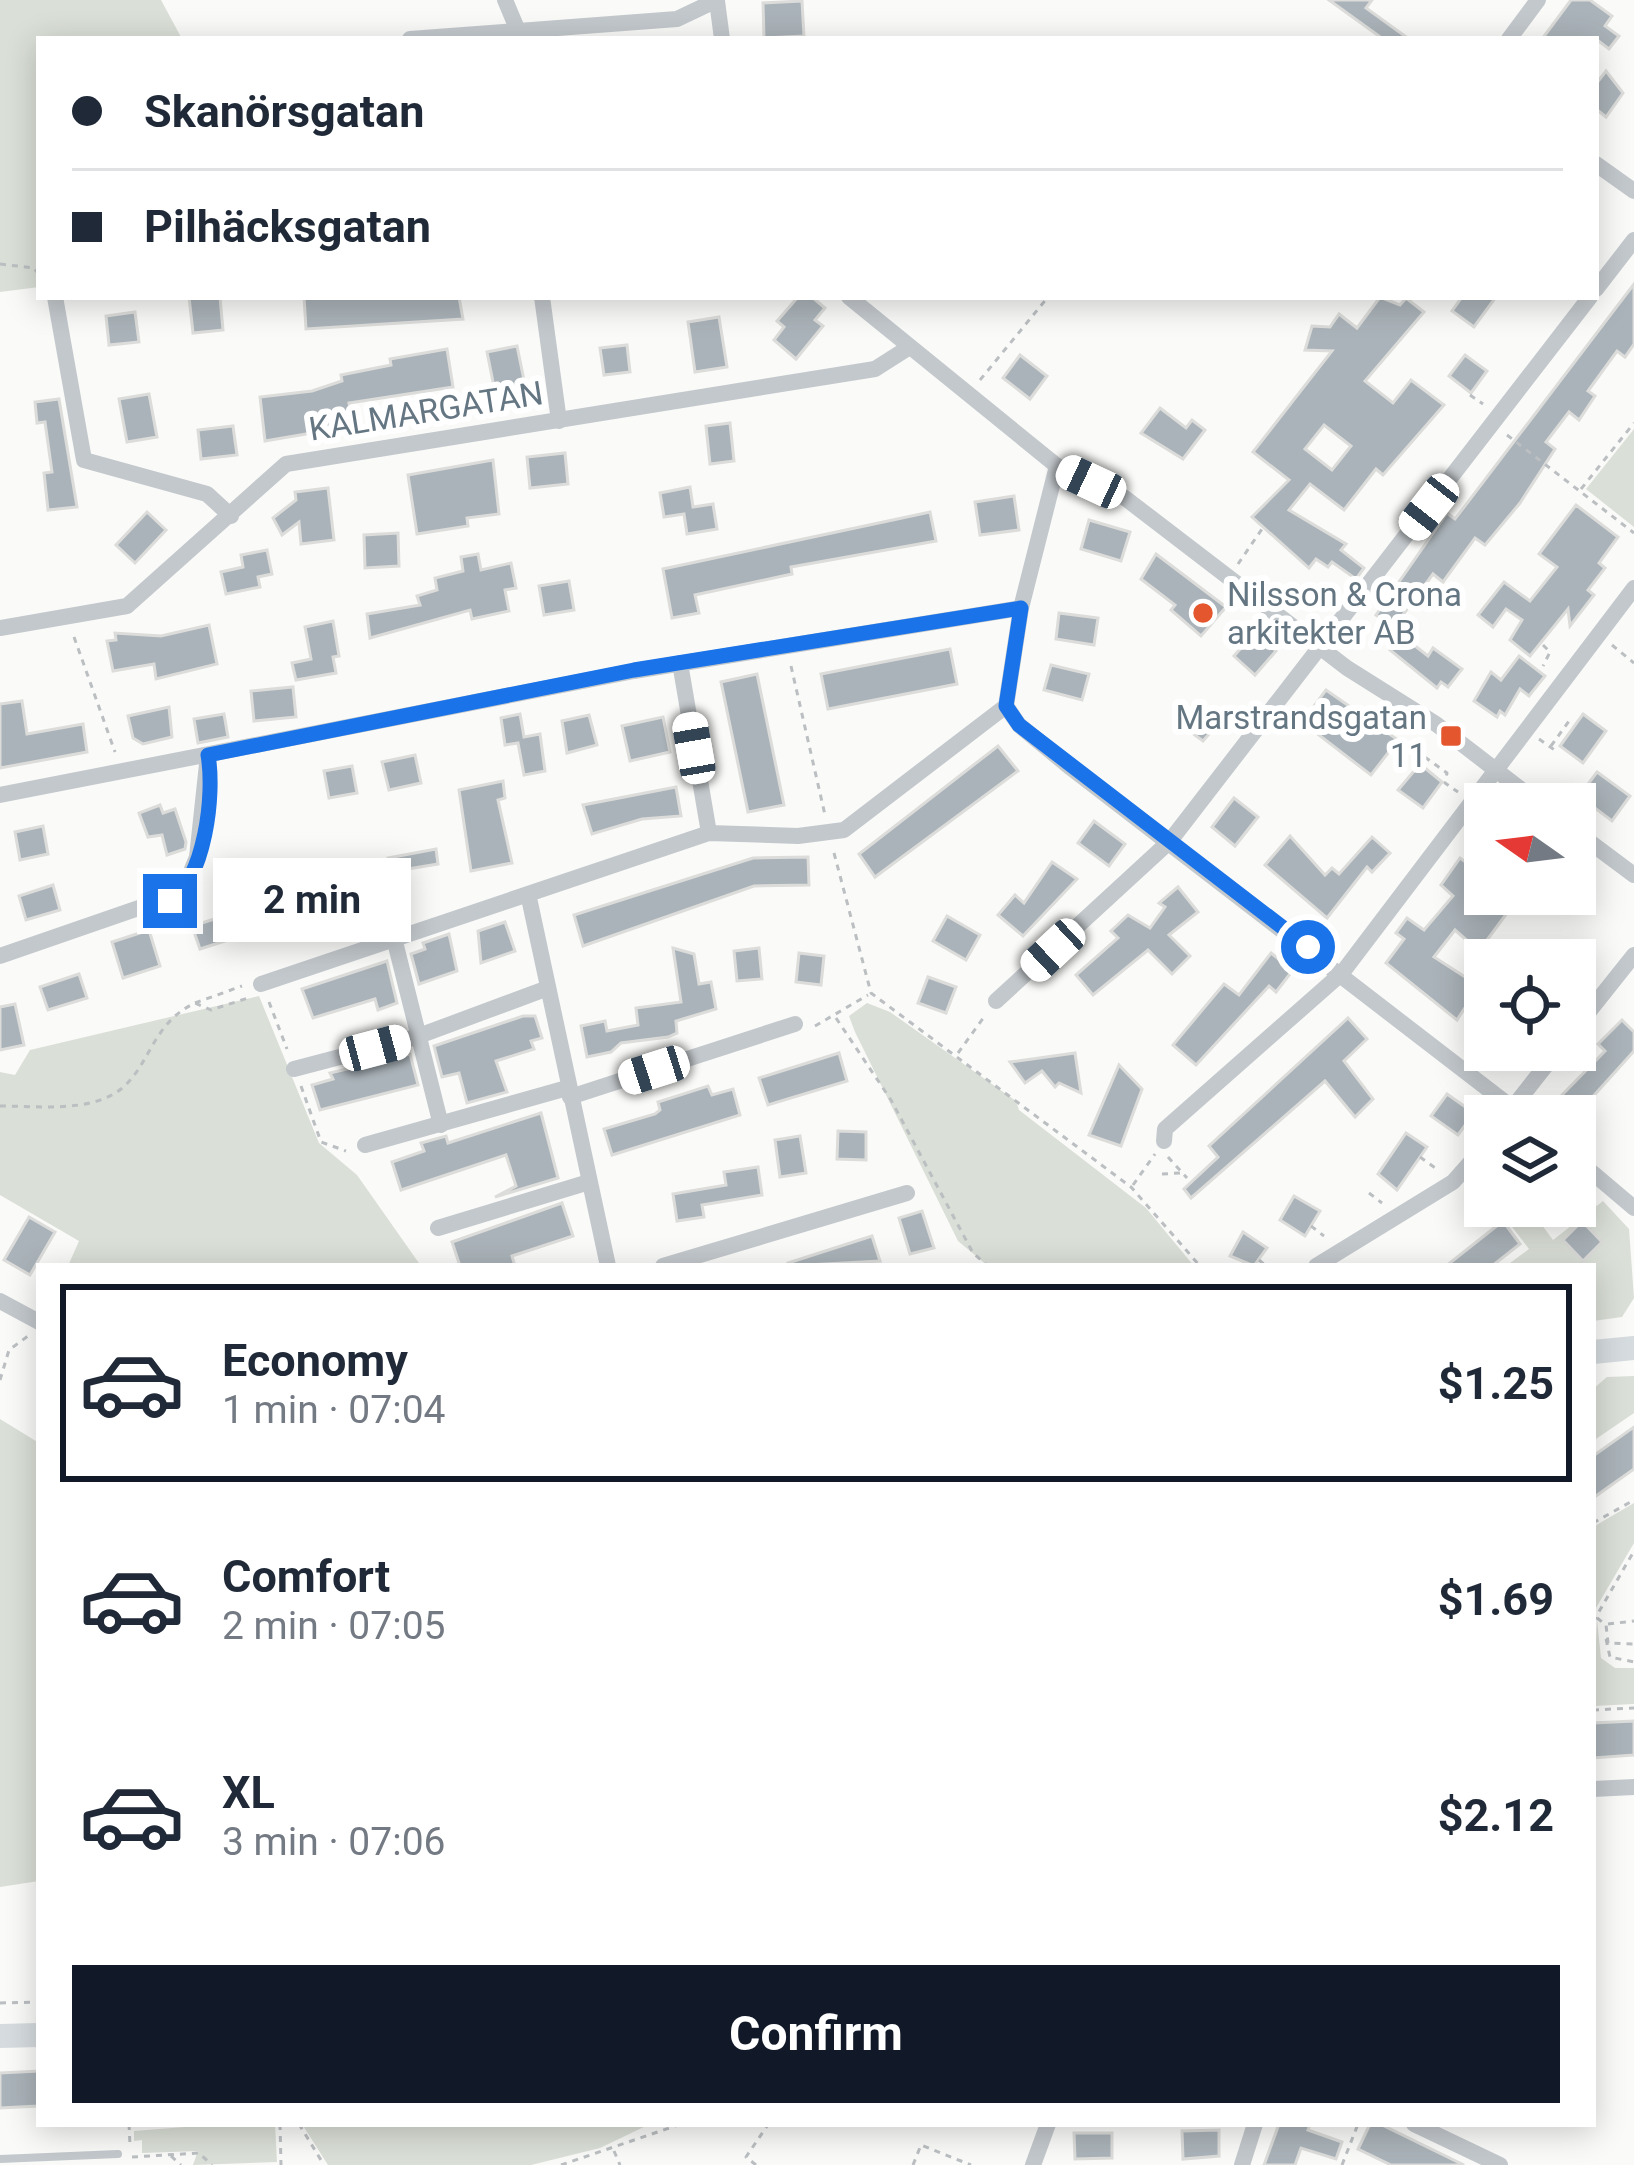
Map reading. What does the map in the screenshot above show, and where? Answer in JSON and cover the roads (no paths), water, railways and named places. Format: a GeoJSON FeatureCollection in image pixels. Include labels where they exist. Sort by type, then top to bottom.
{"type":"FeatureCollection","features":[{"type":"Feature","properties":{"kind":"street"},"geometry":{"type":"LineString","coordinates":[[506,0],[521,34]]}},
{"type":"Feature","properties":{"kind":"street"},"geometry":{"type":"LineString","coordinates":[[477,36],[677,19],[717,0],[722,36]]}},
{"type":"Feature","properties":{"kind":"street"},"geometry":{"type":"LineString","coordinates":[[1511,36],[1538,0]]}},
{"type":"Feature","properties":{"kind":"street"},"geometry":{"type":"LineString","coordinates":[[1599,166],[1634,190]]}},
{"type":"Feature","properties":{"kind":"street"},"geometry":{"type":"LineString","coordinates":[[1599,285],[1634,240]]}},
{"type":"Feature","properties":{"kind":"street"},"geometry":{"type":"LineString","coordinates":[[56,300],[84,460],[207,494],[231,516]]}},
{"type":"Feature","properties":{"kind":"street"},"geometry":{"type":"LineString","coordinates":[[542,300],[559,421]]}},
{"type":"Feature","properties":{"kind":"street"},"geometry":{"type":"LineString","coordinates":[[852,300],[1057,466],[1125,498],[1321,648],[1512,783]]}},
{"type":"Feature","properties":{"kind":"street"},"geometry":{"type":"LineString","coordinates":[[996,1001],[1170,841],[1588,300]]}},
{"type":"Feature","properties":{"kind":"street","name":"KALMARGATAN"},"geometry":{"type":"LineString","coordinates":[[0,628],[127,606],[286,464],[875,369],[908,348]]}},
{"type":"Feature","properties":{"kind":"street"},"geometry":{"type":"LineString","coordinates":[[1057,466],[1021,608],[1006,706],[1019,725],[1342,973],[1492,1095]]}},
{"type":"Feature","properties":{"kind":"street"},"geometry":{"type":"LineString","coordinates":[[1164,1146],[1165,1129],[1342,973],[1634,588]]}},
{"type":"Feature","properties":{"kind":"street"},"geometry":{"type":"LineString","coordinates":[[0,795],[680,663],[1021,608]]}},
{"type":"Feature","properties":{"kind":"street"},"geometry":{"type":"LineString","coordinates":[[680,663],[709,833]]}},
{"type":"Feature","properties":{"kind":"street"},"geometry":{"type":"LineString","coordinates":[[262,984],[529,898],[709,833],[829,834],[844,830],[1006,706]]}},
{"type":"Feature","properties":{"kind":"street"},"geometry":{"type":"LineString","coordinates":[[0,956],[182,893],[197,857],[208,755]]}},
{"type":"Feature","properties":{"kind":"street"},"geometry":{"type":"LineString","coordinates":[[1596,847],[1634,875]]}},
{"type":"Feature","properties":{"kind":"street"},"geometry":{"type":"LineString","coordinates":[[529,898],[607,1263]]}},
{"type":"Feature","properties":{"kind":"street"},"geometry":{"type":"LineString","coordinates":[[394,938],[441,1125]]}},
{"type":"Feature","properties":{"kind":"street"},"geometry":{"type":"LineString","coordinates":[[1596,1003],[1634,955]]}},
{"type":"Feature","properties":{"kind":"street"},"geometry":{"type":"LineString","coordinates":[[294,1070],[416,1037],[548,988]]}},
{"type":"Feature","properties":{"kind":"street"},"geometry":{"type":"LineString","coordinates":[[365,1145],[569,1092],[795,1024]]}},
{"type":"Feature","properties":{"kind":"street"},"geometry":{"type":"LineString","coordinates":[[1321,1263],[1453,1182],[1464,1170]]}},
{"type":"Feature","properties":{"kind":"street"},"geometry":{"type":"LineString","coordinates":[[1596,1176],[1634,1208]]}},
{"type":"Feature","properties":{"kind":"street"},"geometry":{"type":"LineString","coordinates":[[438,1228],[589,1182]]}},
{"type":"Feature","properties":{"kind":"street"},"geometry":{"type":"LineString","coordinates":[[673,1263],[907,1192]]}},
{"type":"Feature","properties":{"kind":"street"},"geometry":{"type":"LineString","coordinates":[[0,1301],[36,1323]]}},
{"type":"Feature","properties":{"kind":"street"},"geometry":{"type":"LineString","coordinates":[[1596,1352],[1634,1348]]}},
{"type":"Feature","properties":{"kind":"street"},"geometry":{"type":"LineString","coordinates":[[1596,1789],[1634,1787]]}},
{"type":"Feature","properties":{"kind":"street"},"geometry":{"type":"LineString","coordinates":[[0,2036],[36,2035]]}},
{"type":"Feature","properties":{"kind":"street"},"geometry":{"type":"LineString","coordinates":[[1033,2165],[1047,2127]]}},
{"type":"Feature","properties":{"kind":"street"},"geometry":{"type":"LineString","coordinates":[[1242,2165],[1254,2127]]}},
{"type":"Feature","properties":{"kind":"street"},"geometry":{"type":"LineString","coordinates":[[1419,2127],[1471,2160],[1500,2165]]}},
{"type":"Feature","properties":{"kind":"lane"},"geometry":{"type":"LineString","coordinates":[[0,2158],[118,2154]]}},
{"type":"Feature","properties":{"kind":"place","name":"Nilsson & Crona arkitekter AB"},"geometry":{"type":"Point","coordinates":[1203,613]}},
{"type":"Feature","properties":{"kind":"place","name":"Marstrandsgatan 11"},"geometry":{"type":"Point","coordinates":[1451,736]}}]}
